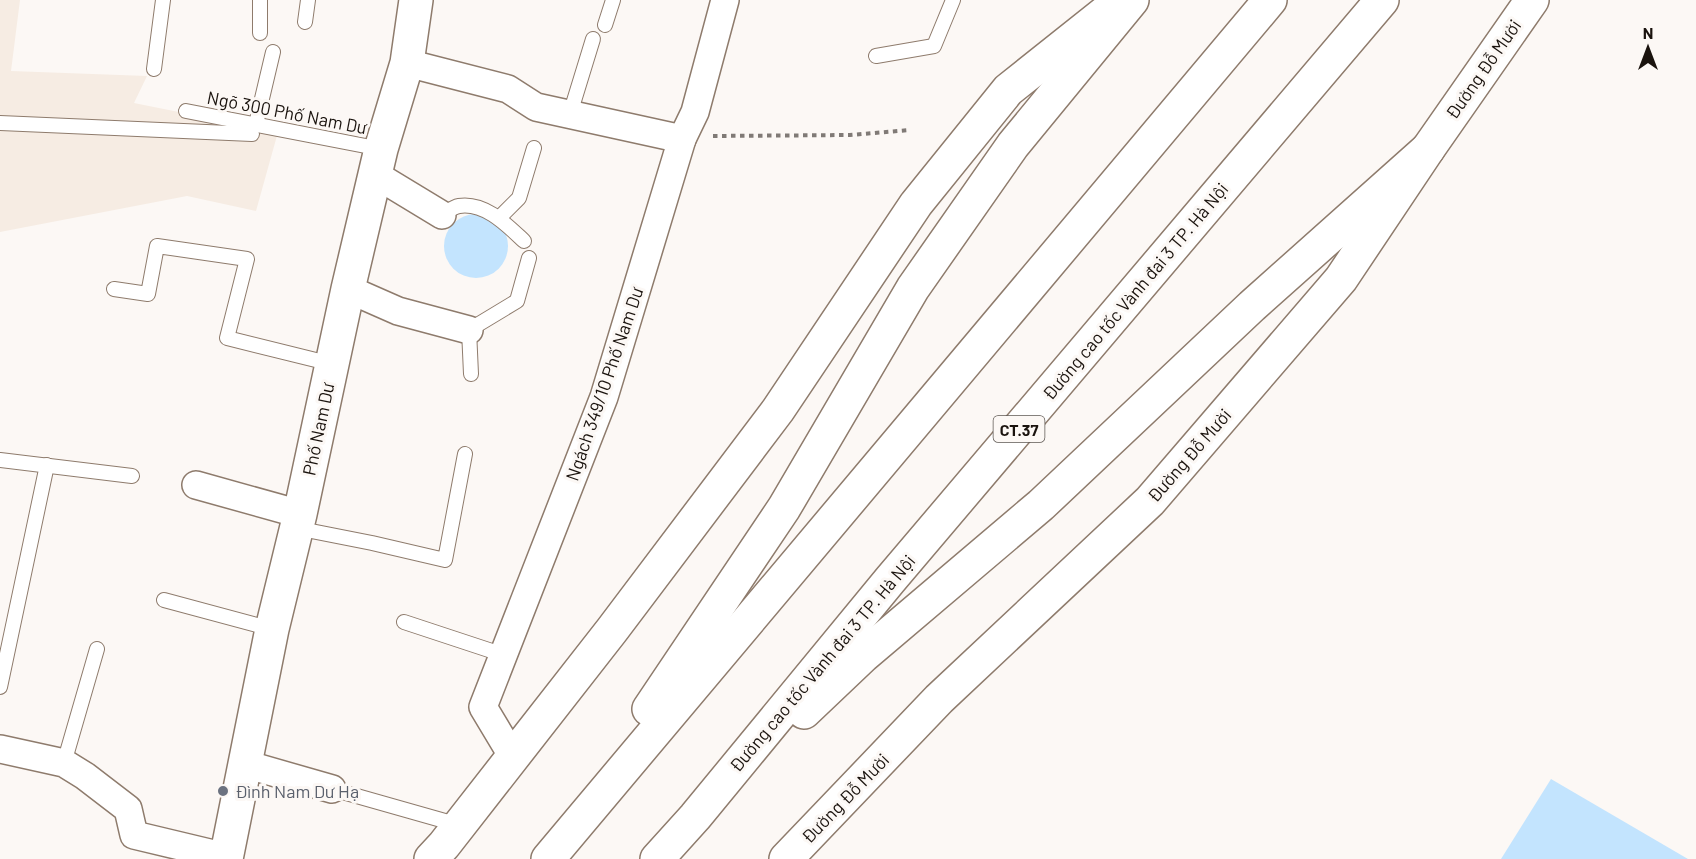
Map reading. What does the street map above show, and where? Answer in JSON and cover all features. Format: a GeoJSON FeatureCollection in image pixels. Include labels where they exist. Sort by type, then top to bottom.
{"type":"FeatureCollection","features":[{"type":"Feature","properties":{"kind":"main road","name":"Phố Nam Dư"},"geometry":{"type":"LineString","coordinates":[[226,858],[272,629],[298,521],[348,289],[379,162],[407,63],[416,0]]}},
{"type":"Feature","properties":{"kind":"main road"},"geometry":{"type":"LineString","coordinates":[[431,859],[612,630],[778,410],[923,195],[1008,90],[1121,0]]}},
{"type":"Feature","properties":{"kind":"main road"},"geometry":{"type":"LineString","coordinates":[[540,859],[656,701],[784,508],[912,288],[1013,146],[1132,0]]}},
{"type":"Feature","properties":{"kind":"main road"},"geometry":{"type":"LineString","coordinates":[[548,859],[1270,0]]}},
{"type":"Feature","properties":{"kind":"main road","name":"Đường cao tốc Vành đai 3 TP. Hà Nội"},"geometry":{"type":"LineString","coordinates":[[657,859],[695,817],[890,580],[1382,0]]}},
{"type":"Feature","properties":{"kind":"main road","name":"Đường Đỗ Mười"},"geometry":{"type":"LineString","coordinates":[[786,859],[939,699],[1150,501],[1341,279],[1532,0]]}},
{"type":"Feature","properties":{"kind":"main road"},"geometry":{"type":"LineString","coordinates":[[695,817],[863,656],[1041,505],[1252,306],[1428,149]]}},
{"type":"Feature","properties":{"kind":"street","name":"Ngách 349/10 Phố Nam Dư"},"geometry":{"type":"LineString","coordinates":[[513,757],[483,707],[604,397],[684,134],[695,112],[724,0]]}},
{"type":"Feature","properties":{"kind":"street"},"geometry":{"type":"LineString","coordinates":[[407,63],[508,89],[536,107],[684,134]]}},
{"type":"Feature","properties":{"kind":"street"},"geometry":{"type":"LineString","coordinates":[[379,162],[442,215]]}},
{"type":"Feature","properties":{"kind":"street"},"geometry":{"type":"LineString","coordinates":[[348,289],[398,311],[469,330]]}},
{"type":"Feature","properties":{"kind":"street"},"geometry":{"type":"LineString","coordinates":[[195,485],[298,521]]}},
{"type":"Feature","properties":{"kind":"street"},"geometry":{"type":"LineString","coordinates":[[0,749],[64,764],[85,776],[128,809],[134,835],[226,858]]}},
{"type":"Feature","properties":{"kind":"street"},"geometry":{"type":"LineString","coordinates":[[245,764],[332,789]]}},
{"type":"Feature","properties":{"kind":"lane"},"geometry":{"type":"LineString","coordinates":[[154,69],[163,0]]}},
{"type":"Feature","properties":{"kind":"lane"},"geometry":{"type":"LineString","coordinates":[[260,0],[260,33]]}},
{"type":"Feature","properties":{"kind":"lane"},"geometry":{"type":"LineString","coordinates":[[305,22],[308,0]]}},
{"type":"Feature","properties":{"kind":"lane"},"geometry":{"type":"LineString","coordinates":[[605,26],[613,0]]}},
{"type":"Feature","properties":{"kind":"lane"},"geometry":{"type":"LineString","coordinates":[[876,56],[934,46],[953,0]]}},
{"type":"Feature","properties":{"kind":"lane"},"geometry":{"type":"LineString","coordinates":[[570,114],[593,39]]}},
{"type":"Feature","properties":{"kind":"lane"},"geometry":{"type":"LineString","coordinates":[[0,123],[254,129],[273,52]]}},
{"type":"Feature","properties":{"kind":"lane","name":"Ngõ 300 Phố Nam Dư"},"geometry":{"type":"LineString","coordinates":[[186,111],[379,162]]}},
{"type":"Feature","properties":{"kind":"lane"},"geometry":{"type":"LineString","coordinates":[[499,218],[519,198],[534,148]]}},
{"type":"Feature","properties":{"kind":"lane"},"geometry":{"type":"LineString","coordinates":[[442,215],[456,206],[480,208],[499,218],[524,241]]}},
{"type":"Feature","properties":{"kind":"lane"},"geometry":{"type":"LineString","coordinates":[[114,289],[148,294],[157,246],[247,259],[227,338],[332,364]]}},
{"type":"Feature","properties":{"kind":"lane"},"geometry":{"type":"LineString","coordinates":[[471,374],[469,330],[518,301],[529,258]]}},
{"type":"Feature","properties":{"kind":"lane"},"geometry":{"type":"LineString","coordinates":[[298,521],[445,561],[465,454]]}},
{"type":"Feature","properties":{"kind":"lane"},"geometry":{"type":"LineString","coordinates":[[0,460],[132,476]]}},
{"type":"Feature","properties":{"kind":"lane"},"geometry":{"type":"LineString","coordinates":[[0,687],[47,465]]}},
{"type":"Feature","properties":{"kind":"lane"},"geometry":{"type":"LineString","coordinates":[[164,600],[272,629]]}},
{"type":"Feature","properties":{"kind":"lane"},"geometry":{"type":"LineString","coordinates":[[404,622],[504,655]]}},
{"type":"Feature","properties":{"kind":"lane"},"geometry":{"type":"LineString","coordinates":[[64,764],[97,649]]}},
{"type":"Feature","properties":{"kind":"lane"},"geometry":{"type":"LineString","coordinates":[[332,789],[459,825]]}},
{"type":"Feature","properties":{"kind":"path"},"geometry":{"type":"LineString","coordinates":[[684,134],[700,136],[850,135],[910,130]]}},
{"type":"Feature","properties":{"kind":"shaded area"},"geometry":{"type":"Polygon","coordinates":[[[0,0],[20,0],[11,71],[147,76],[134,103],[278,132],[256,211],[187,196],[0,232],[0,0]]]}},
{"type":"Feature","properties":{"kind":"water"},"geometry":{"type":"Polygon","coordinates":[[[476,214],[488,216],[499,223],[506,234],[508,246],[506,258],[499,269],[488,276],[476,278],[464,276],[453,269],[446,258],[444,246],[446,234],[453,223],[464,216],[476,214]]]}},
{"type":"Feature","properties":{"kind":"water"},"geometry":{"type":"Polygon","coordinates":[[[1551,779],[1688,859],[1501,859],[1551,779]]]}},
{"type":"Feature","properties":{"kind":"place","name":"Đình Nam Dư Hạ"},"geometry":{"type":"Point","coordinates":[223,791]}}]}
